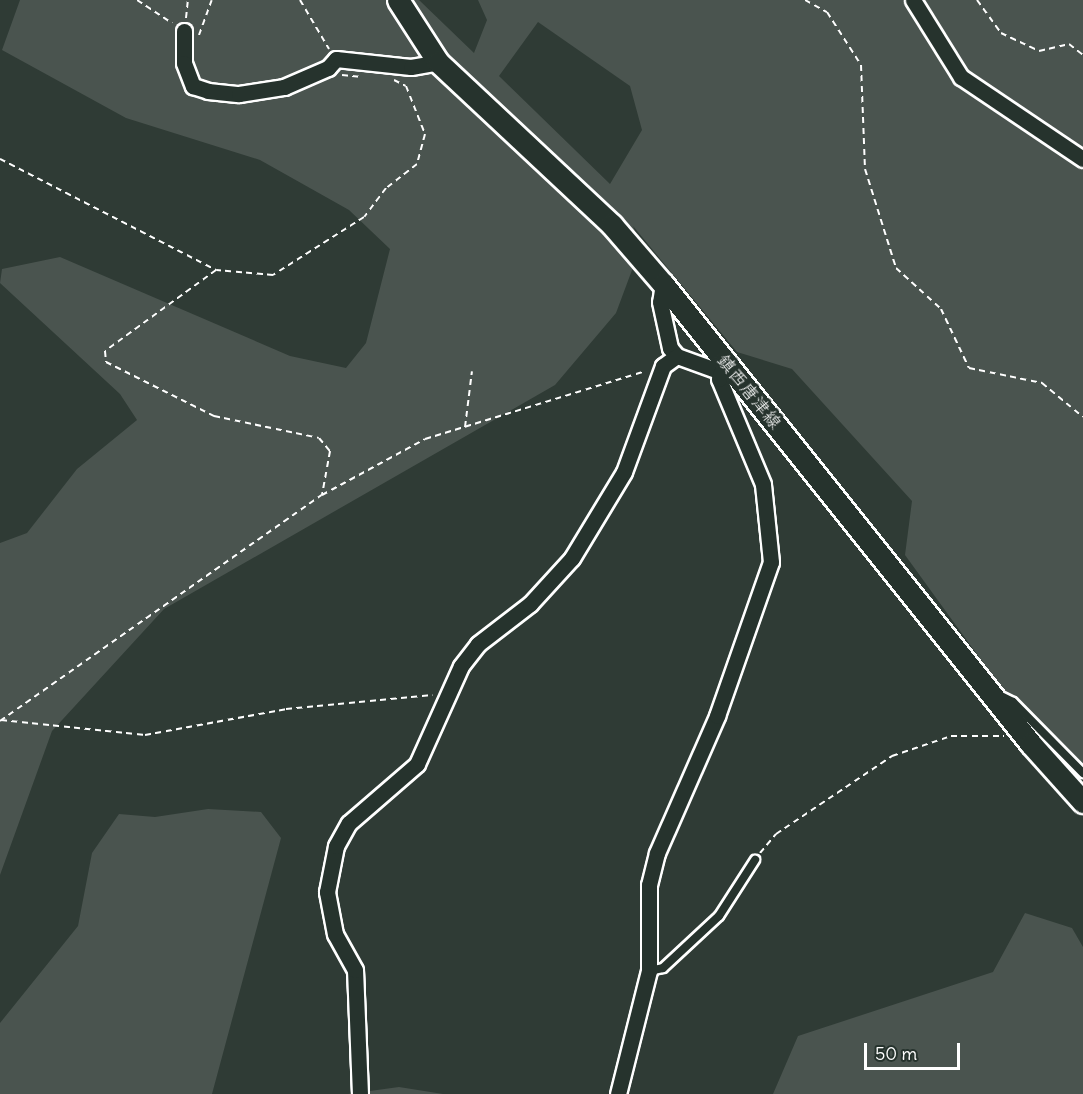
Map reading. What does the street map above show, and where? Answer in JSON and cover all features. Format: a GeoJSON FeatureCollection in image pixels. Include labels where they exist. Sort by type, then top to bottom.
{"type":"FeatureCollection","features":[{"type":"Feature","properties":{"kind":"main road","name":"鎮西唐津線"},"geometry":{"type":"LineString","coordinates":[[398,0],[438,62],[612,225],[663,284],[725,369],[1031,744],[1083,802]]}},
{"type":"Feature","properties":{"kind":"street"},"geometry":{"type":"LineString","coordinates":[[913,0],[961,77],[1083,159]]}},
{"type":"Feature","properties":{"kind":"street"},"geometry":{"type":"LineString","coordinates":[[184,30],[184,63],[193,86],[208,91],[239,94],[284,87],[332,64],[411,67],[438,62]]}},
{"type":"Feature","properties":{"kind":"street"},"geometry":{"type":"LineString","coordinates":[[618,1094],[649,971],[649,885],[657,853],[717,716],[771,562],[763,484],[719,379],[725,369],[677,356],[670,348],[660,302],[663,284]]}},
{"type":"Feature","properties":{"kind":"street"},"geometry":{"type":"LineString","coordinates":[[360,1094],[354,970],[335,934],[327,892],[336,846],[349,823],[417,764],[449,691],[478,644],[530,604],[572,558],[624,472],[663,366],[677,356]]}},
{"type":"Feature","properties":{"kind":"lane"},"geometry":{"type":"LineString","coordinates":[[986,688],[1013,702],[1083,774]]}},
{"type":"Feature","properties":{"kind":"lane"},"geometry":{"type":"LineString","coordinates":[[649,971],[663,968],[719,916],[755,860]]}},
{"type":"Feature","properties":{"kind":"path"},"geometry":{"type":"LineString","coordinates":[[137,0],[184,30],[188,0]]}},
{"type":"Feature","properties":{"kind":"path"},"geometry":{"type":"LineString","coordinates":[[198,42],[212,0]]}},
{"type":"Feature","properties":{"kind":"path"},"geometry":{"type":"LineString","coordinates":[[300,0],[332,64],[346,77],[366,77]]}},
{"type":"Feature","properties":{"kind":"path"},"geometry":{"type":"LineString","coordinates":[[805,0],[827,12],[861,65],[865,169],[896,268],[941,309],[969,368],[1042,383],[1083,417]]}},
{"type":"Feature","properties":{"kind":"path"},"geometry":{"type":"LineString","coordinates":[[977,0],[1001,33],[1039,51],[1069,44],[1083,56]]}},
{"type":"Feature","properties":{"kind":"path"},"geometry":{"type":"LineString","coordinates":[[0,159],[216,270],[273,275],[364,217],[386,188],[417,164],[424,134],[406,86],[387,76]]}},
{"type":"Feature","properties":{"kind":"path"},"geometry":{"type":"LineString","coordinates":[[216,270],[105,351],[106,362],[214,416],[319,438],[330,451],[322,495]]}},
{"type":"Feature","properties":{"kind":"path"},"geometry":{"type":"LineString","coordinates":[[1,721],[322,495],[408,447],[465,427],[663,366]]}},
{"type":"Feature","properties":{"kind":"path"},"geometry":{"type":"LineString","coordinates":[[465,427],[472,371]]}},
{"type":"Feature","properties":{"kind":"path"},"geometry":{"type":"LineString","coordinates":[[1,721],[145,735],[286,709],[406,701],[449,691]]}},
{"type":"Feature","properties":{"kind":"path"},"geometry":{"type":"LineString","coordinates":[[755,860],[776,834],[892,756],[951,736],[1013,736],[1031,744]]}},
{"type":"Feature","properties":{"kind":"shaded area"},"geometry":{"type":"Polygon","coordinates":[[[20,0],[419,0],[474,53],[487,20],[478,0],[1083,0],[1083,765],[1018,711],[905,555],[912,501],[792,369],[737,352],[633,226],[641,246],[616,313],[555,385],[164,609],[52,731],[0,875],[0,543],[27,533],[77,469],[137,420],[120,394],[0,283],[2,269],[60,257],[290,356],[346,368],[366,343],[390,249],[349,210],[260,160],[126,118],[2,50],[20,0]],[[538,22],[499,76],[610,184],[642,130],[630,86],[538,22]]]}},
{"type":"Feature","properties":{"kind":"shaded area"},"geometry":{"type":"Polygon","coordinates":[[[208,809],[261,812],[281,838],[212,1094],[0,1094],[0,1023],[78,926],[92,853],[119,814],[155,817],[208,809]]]}},
{"type":"Feature","properties":{"kind":"shaded area"},"geometry":{"type":"Polygon","coordinates":[[[1025,913],[1072,928],[1083,947],[1083,1094],[773,1094],[798,1036],[993,972],[1025,913]]]}},
{"type":"Feature","properties":{"kind":"shaded area"},"geometry":{"type":"Polygon","coordinates":[[[399,1087],[443,1094],[348,1094],[399,1087]]]}}]}
